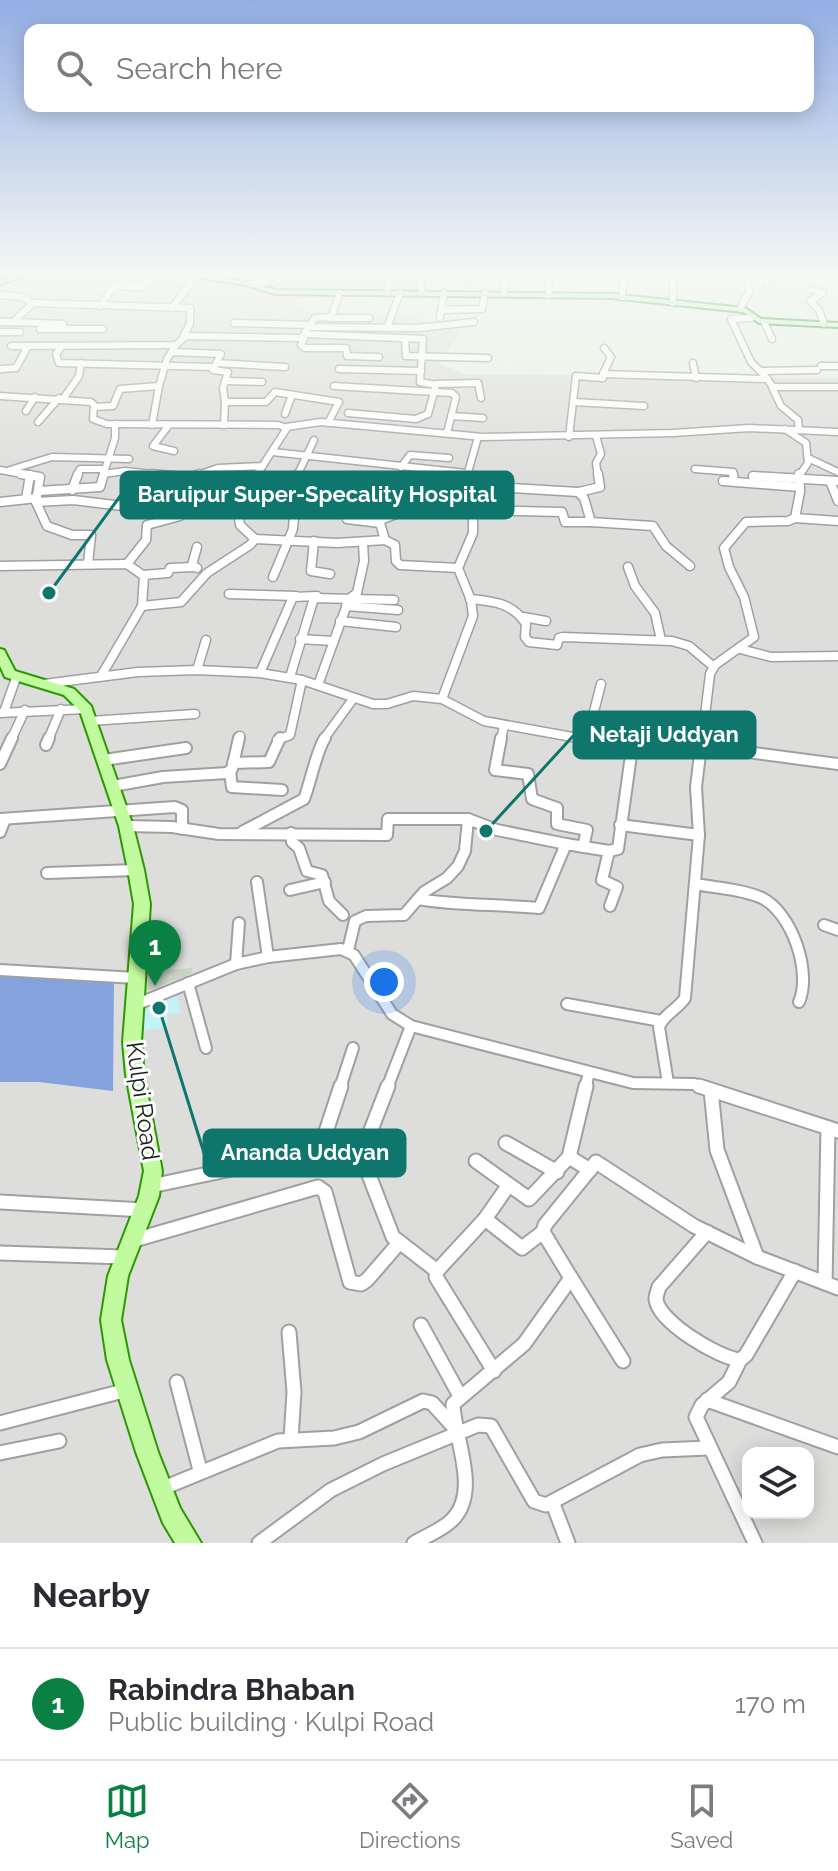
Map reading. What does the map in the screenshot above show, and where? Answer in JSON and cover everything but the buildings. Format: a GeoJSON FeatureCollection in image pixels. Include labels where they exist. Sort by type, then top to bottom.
{"type":"FeatureCollection","features":[{"type":"Feature","properties":{"kind":"main road"},"geometry":{"type":"LineString","coordinates":[[1,660],[16,678],[69,692],[88,715]]}},
{"type":"Feature","properties":{"kind":"main road","name":"Kulpi Road"},"geometry":{"type":"LineString","coordinates":[[88,715],[124,818],[142,904],[133,1006],[135,1075],[152,1155],[151,1186],[127,1249],[111,1320],[127,1390],[161,1489],[171,1515],[189,1543]]}},
{"type":"Feature","properties":{"kind":"street"},"geometry":{"type":"LineString","coordinates":[[152,425],[159,386],[166,364],[177,345]]}},
{"type":"Feature","properties":{"kind":"street"},"geometry":{"type":"LineString","coordinates":[[339,345],[347,352],[379,357]]}},
{"type":"Feature","properties":{"kind":"street"},"geometry":{"type":"LineString","coordinates":[[327,399],[347,352],[356,345]]}},
{"type":"Feature","properties":{"kind":"street"},"geometry":{"type":"LineString","coordinates":[[405,345],[405,356],[488,358]]}},
{"type":"Feature","properties":{"kind":"street"},"geometry":{"type":"LineString","coordinates":[[423,345],[421,383],[454,394],[447,433]]}},
{"type":"Feature","properties":{"kind":"street"},"geometry":{"type":"LineString","coordinates":[[743,345],[751,362],[770,383],[781,406],[798,420],[799,430]]}},
{"type":"Feature","properties":{"kind":"street"},"geometry":{"type":"LineString","coordinates":[[11,346],[174,349],[221,354],[213,370],[228,372],[222,395],[225,402],[224,425]]}},
{"type":"Feature","properties":{"kind":"street"},"geometry":{"type":"LineString","coordinates":[[0,369],[16,368],[31,346]]}},
{"type":"Feature","properties":{"kind":"street"},"geometry":{"type":"LineString","coordinates":[[61,347],[56,354],[57,363],[285,367]]}},
{"type":"Feature","properties":{"kind":"street"},"geometry":{"type":"LineString","coordinates":[[569,437],[576,376],[603,378],[611,357],[604,348]]}},
{"type":"Feature","properties":{"kind":"street"},"geometry":{"type":"LineString","coordinates":[[118,359],[166,364]]}},
{"type":"Feature","properties":{"kind":"street"},"geometry":{"type":"LineString","coordinates":[[38,422],[79,376],[81,363]]}},
{"type":"Feature","properties":{"kind":"street"},"geometry":{"type":"LineString","coordinates":[[693,363],[696,378]]}},
{"type":"Feature","properties":{"kind":"street"},"geometry":{"type":"LineString","coordinates":[[761,371],[838,366]]}},
{"type":"Feature","properties":{"kind":"street"},"geometry":{"type":"LineString","coordinates":[[339,369],[421,371]]}},
{"type":"Feature","properties":{"kind":"street"},"geometry":{"type":"LineString","coordinates":[[603,374],[838,387]]}},
{"type":"Feature","properties":{"kind":"street"},"geometry":{"type":"LineString","coordinates":[[225,381],[262,382]]}},
{"type":"Feature","properties":{"kind":"street"},"geometry":{"type":"LineString","coordinates":[[334,386],[435,387],[478,383],[481,398]]}},
{"type":"Feature","properties":{"kind":"street"},"geometry":{"type":"LineString","coordinates":[[94,407],[113,406],[120,389],[159,386]]}},
{"type":"Feature","properties":{"kind":"street"},"geometry":{"type":"LineString","coordinates":[[348,413],[416,419],[428,414],[435,387]]}},
{"type":"Feature","properties":{"kind":"street"},"geometry":{"type":"LineString","coordinates":[[225,402],[263,403],[272,393],[327,399],[339,404],[328,423]]}},
{"type":"Feature","properties":{"kind":"street"},"geometry":{"type":"LineString","coordinates":[[285,414],[292,395]]}},
{"type":"Feature","properties":{"kind":"street"},"geometry":{"type":"LineString","coordinates":[[0,396],[91,402],[94,420],[115,424],[286,427],[328,423],[478,437],[569,437],[728,428],[838,432]]}},
{"type":"Feature","properties":{"kind":"street"},"geometry":{"type":"LineString","coordinates":[[26,411],[35,397]]}},
{"type":"Feature","properties":{"kind":"street"},"geometry":{"type":"LineString","coordinates":[[574,402],[644,406]]}},
{"type":"Feature","properties":{"kind":"street"},"geometry":{"type":"LineString","coordinates":[[451,416],[483,418]]}},
{"type":"Feature","properties":{"kind":"street"},"geometry":{"type":"LineString","coordinates":[[412,432],[416,419]]}},
{"type":"Feature","properties":{"kind":"street"},"geometry":{"type":"LineString","coordinates":[[0,502],[98,488],[115,438],[115,424]]}},
{"type":"Feature","properties":{"kind":"street"},"geometry":{"type":"LineString","coordinates":[[169,425],[153,446],[174,451]]}},
{"type":"Feature","properties":{"kind":"street"},"geometry":{"type":"LineString","coordinates":[[286,427],[237,505],[238,519],[244,533],[255,539],[363,543],[385,540],[395,545],[396,561],[400,565],[458,568]]}},
{"type":"Feature","properties":{"kind":"street"},"geometry":{"type":"LineString","coordinates":[[785,429],[806,441],[808,458],[808,464],[799,470],[795,518]]}},
{"type":"Feature","properties":{"kind":"street"},"geometry":{"type":"LineString","coordinates":[[463,485],[578,492],[600,487],[596,463],[601,456],[596,436]]}},
{"type":"Feature","properties":{"kind":"street"},"geometry":{"type":"LineString","coordinates":[[375,522],[401,512],[447,512],[459,503],[478,437]]}},
{"type":"Feature","properties":{"kind":"street"},"geometry":{"type":"LineString","coordinates":[[293,485],[314,440]]}},
{"type":"Feature","properties":{"kind":"street"},"geometry":{"type":"LineString","coordinates":[[273,452],[466,473]]}},
{"type":"Feature","properties":{"kind":"street"},"geometry":{"type":"LineString","coordinates":[[401,467],[410,455],[449,458]]}},
{"type":"Feature","properties":{"kind":"street"},"geometry":{"type":"LineString","coordinates":[[3,470],[52,457],[129,459]]}},
{"type":"Feature","properties":{"kind":"street"},"geometry":{"type":"LineString","coordinates":[[808,458],[838,472]]}},
{"type":"Feature","properties":{"kind":"street"},"geometry":{"type":"LineString","coordinates":[[127,564],[147,538],[147,525],[180,516],[182,491],[194,478],[223,467],[263,466]]}},
{"type":"Feature","properties":{"kind":"street"},"geometry":{"type":"LineString","coordinates":[[72,490],[80,469],[194,478]]}},
{"type":"Feature","properties":{"kind":"street"},"geometry":{"type":"LineString","coordinates":[[695,469],[733,472],[734,481]]}},
{"type":"Feature","properties":{"kind":"street"},"geometry":{"type":"LineString","coordinates":[[3,470],[42,480],[37,497],[47,526],[52,530],[91,535],[88,564]]}},
{"type":"Feature","properties":{"kind":"street"},"geometry":{"type":"LineString","coordinates":[[26,499],[30,475]]}},
{"type":"Feature","properties":{"kind":"street"},"geometry":{"type":"LineString","coordinates":[[723,481],[834,481],[838,501]]}},
{"type":"Feature","properties":{"kind":"street"},"geometry":{"type":"LineString","coordinates":[[578,492],[584,498],[591,522]]}},
{"type":"Feature","properties":{"kind":"street"},"geometry":{"type":"LineString","coordinates":[[243,494],[295,503],[293,529],[273,577]]}},
{"type":"Feature","properties":{"kind":"street"},"geometry":{"type":"LineString","coordinates":[[37,497],[131,507]]}},
{"type":"Feature","properties":{"kind":"street"},"geometry":{"type":"LineString","coordinates":[[459,503],[473,510],[561,512],[565,522],[653,526],[666,546],[690,566]]}},
{"type":"Feature","properties":{"kind":"street"},"geometry":{"type":"LineString","coordinates":[[442,699],[471,628],[474,611],[458,568],[473,533],[473,510]]}},
{"type":"Feature","properties":{"kind":"street"},"geometry":{"type":"LineString","coordinates":[[668,1083],[659,1040],[661,1021],[684,1002],[699,835],[696,800],[710,674],[714,667],[740,649],[754,634],[744,597],[725,556],[725,546],[746,522],[795,518],[838,521]]}},
{"type":"Feature","properties":{"kind":"street"},"geometry":{"type":"LineString","coordinates":[[347,519],[381,525],[385,540]]}},
{"type":"Feature","properties":{"kind":"street"},"geometry":{"type":"LineString","coordinates":[[142,606],[181,602],[199,580],[242,553],[255,539]]}},
{"type":"Feature","properties":{"kind":"street"},"geometry":{"type":"LineString","coordinates":[[314,541],[311,571],[330,574]]}},
{"type":"Feature","properties":{"kind":"street"},"geometry":{"type":"LineString","coordinates":[[318,685],[348,602],[357,593],[363,567],[363,543]]}},
{"type":"Feature","properties":{"kind":"street"},"geometry":{"type":"LineString","coordinates":[[194,567],[197,547]]}},
{"type":"Feature","properties":{"kind":"street"},"geometry":{"type":"LineString","coordinates":[[0,566],[127,564],[143,575],[142,606],[101,676]]}},
{"type":"Feature","properties":{"kind":"street"},"geometry":{"type":"LineString","coordinates":[[628,567],[635,586],[655,613],[661,640]]}},
{"type":"Feature","properties":{"kind":"street"},"geometry":{"type":"LineString","coordinates":[[143,575],[168,573],[170,568],[215,568]]}},
{"type":"Feature","properties":{"kind":"street"},"geometry":{"type":"LineString","coordinates":[[229,594],[317,596],[398,610]]}},
{"type":"Feature","properties":{"kind":"street"},"geometry":{"type":"LineString","coordinates":[[260,673],[296,596]]}},
{"type":"Feature","properties":{"kind":"street"},"geometry":{"type":"LineString","coordinates":[[290,677],[312,601],[317,596]]}},
{"type":"Feature","properties":{"kind":"street"},"geometry":{"type":"LineString","coordinates":[[470,599],[497,601],[515,607],[526,624],[525,639],[529,642],[557,645],[559,638],[563,637],[661,640],[689,646],[714,667]]}},
{"type":"Feature","properties":{"kind":"street"},"geometry":{"type":"LineString","coordinates":[[348,602],[394,600]]}},
{"type":"Feature","properties":{"kind":"street"},"geometry":{"type":"LineString","coordinates":[[523,617],[546,621]]}},
{"type":"Feature","properties":{"kind":"street"},"geometry":{"type":"LineString","coordinates":[[340,621],[396,627]]}},
{"type":"Feature","properties":{"kind":"street"},"geometry":{"type":"LineString","coordinates":[[300,639],[333,641]]}},
{"type":"Feature","properties":{"kind":"street"},"geometry":{"type":"LineString","coordinates":[[197,670],[206,640]]}},
{"type":"Feature","properties":{"kind":"street"},"geometry":{"type":"LineString","coordinates":[[740,649],[771,657],[838,656]]}},
{"type":"Feature","properties":{"kind":"street"},"geometry":{"type":"LineString","coordinates":[[40,684],[101,676],[197,670],[260,673],[302,680],[353,699],[381,704],[413,696],[442,699],[477,719],[632,748],[732,750],[838,764]]}},
{"type":"Feature","properties":{"kind":"street"},"geometry":{"type":"LineString","coordinates":[[16,678],[2,712],[61,709],[88,715],[195,714]]}},
{"type":"Feature","properties":{"kind":"street"},"geometry":{"type":"LineString","coordinates":[[113,786],[269,762],[277,739],[290,735],[302,680]]}},
{"type":"Feature","properties":{"kind":"street"},"geometry":{"type":"LineString","coordinates":[[587,739],[601,684]]}},
{"type":"Feature","properties":{"kind":"street"},"geometry":{"type":"LineString","coordinates":[[239,834],[304,799],[318,761],[319,746],[353,699]]}},
{"type":"Feature","properties":{"kind":"street"},"geometry":{"type":"LineString","coordinates":[[46,745],[61,709]]}},
{"type":"Feature","properties":{"kind":"street"},"geometry":{"type":"LineString","coordinates":[[0,764],[25,710]]}},
{"type":"Feature","properties":{"kind":"street"},"geometry":{"type":"LineString","coordinates":[[504,725],[495,770],[528,774],[532,799],[557,808],[557,824],[587,830],[583,847]]}},
{"type":"Feature","properties":{"kind":"street"},"geometry":{"type":"LineString","coordinates":[[240,736],[229,782],[232,787],[282,790]]}},
{"type":"Feature","properties":{"kind":"street"},"geometry":{"type":"LineString","coordinates":[[104,760],[186,748]]}},
{"type":"Feature","properties":{"kind":"street"},"geometry":{"type":"LineString","coordinates":[[124,818],[182,829],[239,834],[310,833],[326,837],[387,835],[388,819],[468,819],[497,830],[609,851],[618,849],[632,748]]}},
{"type":"Feature","properties":{"kind":"street"},"geometry":{"type":"LineString","coordinates":[[0,832],[2,819],[124,818],[180,808],[182,829]]}},
{"type":"Feature","properties":{"kind":"street"},"geometry":{"type":"LineString","coordinates":[[348,950],[353,923],[358,918],[401,916],[458,866],[465,851],[468,819]]}},
{"type":"Feature","properties":{"kind":"street"},"geometry":{"type":"LineString","coordinates":[[620,825],[699,835]]}},
{"type":"Feature","properties":{"kind":"street"},"geometry":{"type":"LineString","coordinates":[[291,833],[292,842],[299,848],[307,871],[322,875],[329,901],[343,915]]}},
{"type":"Feature","properties":{"kind":"street"},"geometry":{"type":"LineString","coordinates":[[418,899],[451,904],[499,904],[535,910],[541,904],[566,844]]}},
{"type":"Feature","properties":{"kind":"street"},"geometry":{"type":"LineString","coordinates":[[609,851],[602,880],[617,887],[610,906]]}},
{"type":"Feature","properties":{"kind":"street"},"geometry":{"type":"LineString","coordinates":[[47,873],[136,870]]}},
{"type":"Feature","properties":{"kind":"street"},"geometry":{"type":"LineString","coordinates":[[257,882],[268,957]]}},
{"type":"Feature","properties":{"kind":"street"},"geometry":{"type":"LineString","coordinates":[[290,890],[325,882]]}},
{"type":"Feature","properties":{"kind":"street"},"geometry":{"type":"LineString","coordinates":[[695,884],[760,897],[775,905],[788,923],[802,966],[805,985],[799,1002]]}},
{"type":"Feature","properties":{"kind":"street"},"geometry":{"type":"LineString","coordinates":[[236,964],[239,923]]}},
{"type":"Feature","properties":{"kind":"street"},"geometry":{"type":"LineString","coordinates":[[824,925],[838,930]]}},
{"type":"Feature","properties":{"kind":"street"},"geometry":{"type":"LineString","coordinates":[[133,1006],[236,964],[268,957],[348,950],[361,965],[385,1006],[411,1026],[642,1085],[694,1084],[833,1130],[832,1285],[757,1257],[707,1232],[596,1162],[543,1232],[522,1248],[485,1219]]}},
{"type":"Feature","properties":{"kind":"street"},"geometry":{"type":"LineString","coordinates":[[0,970],[136,978]]}},
{"type":"Feature","properties":{"kind":"street"},"geometry":{"type":"LineString","coordinates":[[188,983],[206,1048]]}},
{"type":"Feature","properties":{"kind":"street"},"geometry":{"type":"LineString","coordinates":[[567,1004],[661,1021]]}},
{"type":"Feature","properties":{"kind":"street"},"geometry":{"type":"LineString","coordinates":[[359,1161],[411,1026]]}},
{"type":"Feature","properties":{"kind":"street"},"geometry":{"type":"LineString","coordinates":[[318,1156],[353,1048]]}},
{"type":"Feature","properties":{"kind":"street"},"geometry":{"type":"LineString","coordinates":[[476,1161],[508,1186],[532,1199],[569,1157],[589,1073]]}},
{"type":"Feature","properties":{"kind":"street"},"geometry":{"type":"LineString","coordinates":[[711,1090],[717,1150],[757,1257]]}},
{"type":"Feature","properties":{"kind":"street"},"geometry":{"type":"LineString","coordinates":[[506,1143],[557,1172]]}},
{"type":"Feature","properties":{"kind":"street"},"geometry":{"type":"LineString","coordinates":[[151,1186],[293,1156],[359,1161],[367,1170],[386,1225],[399,1243],[437,1271],[438,1281],[494,1371]]}},
{"type":"Feature","properties":{"kind":"street"},"geometry":{"type":"LineString","coordinates":[[569,1157],[590,1170]]}},
{"type":"Feature","properties":{"kind":"street"},"geometry":{"type":"LineString","coordinates":[[437,1271],[485,1219],[508,1186]]}},
{"type":"Feature","properties":{"kind":"street"},"geometry":{"type":"LineString","coordinates":[[0,1253],[127,1249],[318,1187],[325,1192],[350,1282],[361,1284],[367,1280],[399,1243]]}},
{"type":"Feature","properties":{"kind":"street"},"geometry":{"type":"LineString","coordinates":[[0,1202],[144,1210]]}},
{"type":"Feature","properties":{"kind":"street"},"geometry":{"type":"LineString","coordinates":[[543,1232],[623,1361]]}},
{"type":"Feature","properties":{"kind":"street"},"geometry":{"type":"LineString","coordinates":[[707,1232],[659,1287],[655,1305],[664,1317],[716,1351],[729,1359],[740,1360]]}},
{"type":"Feature","properties":{"kind":"street"},"geometry":{"type":"LineString","coordinates":[[755,1543],[708,1448],[696,1417],[697,1409],[729,1382],[795,1271]]}},
{"type":"Feature","properties":{"kind":"street"},"geometry":{"type":"LineString","coordinates":[[414,1543],[451,1521],[462,1506],[465,1478],[455,1433],[453,1404],[524,1344],[571,1278]]}},
{"type":"Feature","properties":{"kind":"street"},"geometry":{"type":"LineString","coordinates":[[421,1325],[460,1396]]}},
{"type":"Feature","properties":{"kind":"street"},"geometry":{"type":"LineString","coordinates":[[289,1332],[294,1392],[291,1439]]}},
{"type":"Feature","properties":{"kind":"street"},"geometry":{"type":"LineString","coordinates":[[177,1382],[200,1470]]}},
{"type":"Feature","properties":{"kind":"street"},"geometry":{"type":"LineString","coordinates":[[0,1423],[127,1390]]}},
{"type":"Feature","properties":{"kind":"street"},"geometry":{"type":"LineString","coordinates":[[707,1400],[838,1447]]}},
{"type":"Feature","properties":{"kind":"street"},"geometry":{"type":"LineString","coordinates":[[161,1489],[248,1450],[291,1439],[350,1435],[426,1401],[432,1403],[455,1433]]}},
{"type":"Feature","properties":{"kind":"street"},"geometry":{"type":"LineString","coordinates":[[259,1543],[331,1490],[383,1464],[478,1425],[491,1426],[534,1501],[540,1505],[553,1504],[640,1455],[662,1450],[708,1448]]}},
{"type":"Feature","properties":{"kind":"street"},"geometry":{"type":"LineString","coordinates":[[0,1453],[59,1441]]}},
{"type":"Feature","properties":{"kind":"street"},"geometry":{"type":"LineString","coordinates":[[553,1504],[568,1543]]}},
{"type":"Feature","properties":{"kind":"shaded area"},"geometry":{"type":"Polygon","coordinates":[[[0,345],[451,345],[438,363],[465,374],[838,378],[838,1543],[0,1543],[0,345]]]}},
{"type":"Feature","properties":{"kind":"shaded area"},"geometry":{"type":"Polygon","coordinates":[[[0,970],[114,979],[113,1091],[39,1082],[0,1082],[0,970]]]}},
{"type":"Feature","properties":{"kind":"shaded area"},"geometry":{"type":"Polygon","coordinates":[[[176,992],[181,1013],[168,1014],[167,1027],[135,1032],[141,1004],[176,992]]]}},
{"type":"Feature","properties":{"kind":"place","name":"Baruipur Super-Specality Hospital"},"geometry":{"type":"Point","coordinates":[49,593]}},
{"type":"Feature","properties":{"kind":"place","name":"Netaji Uddyan"},"geometry":{"type":"Point","coordinates":[486,831]}},
{"type":"Feature","properties":{"kind":"place","name":"Rabindra Bhaban"},"geometry":{"type":"Point","coordinates":[155,986]}},
{"type":"Feature","properties":{"kind":"place","name":"Ananda Uddyan"},"geometry":{"type":"Point","coordinates":[159,1008]}}]}
